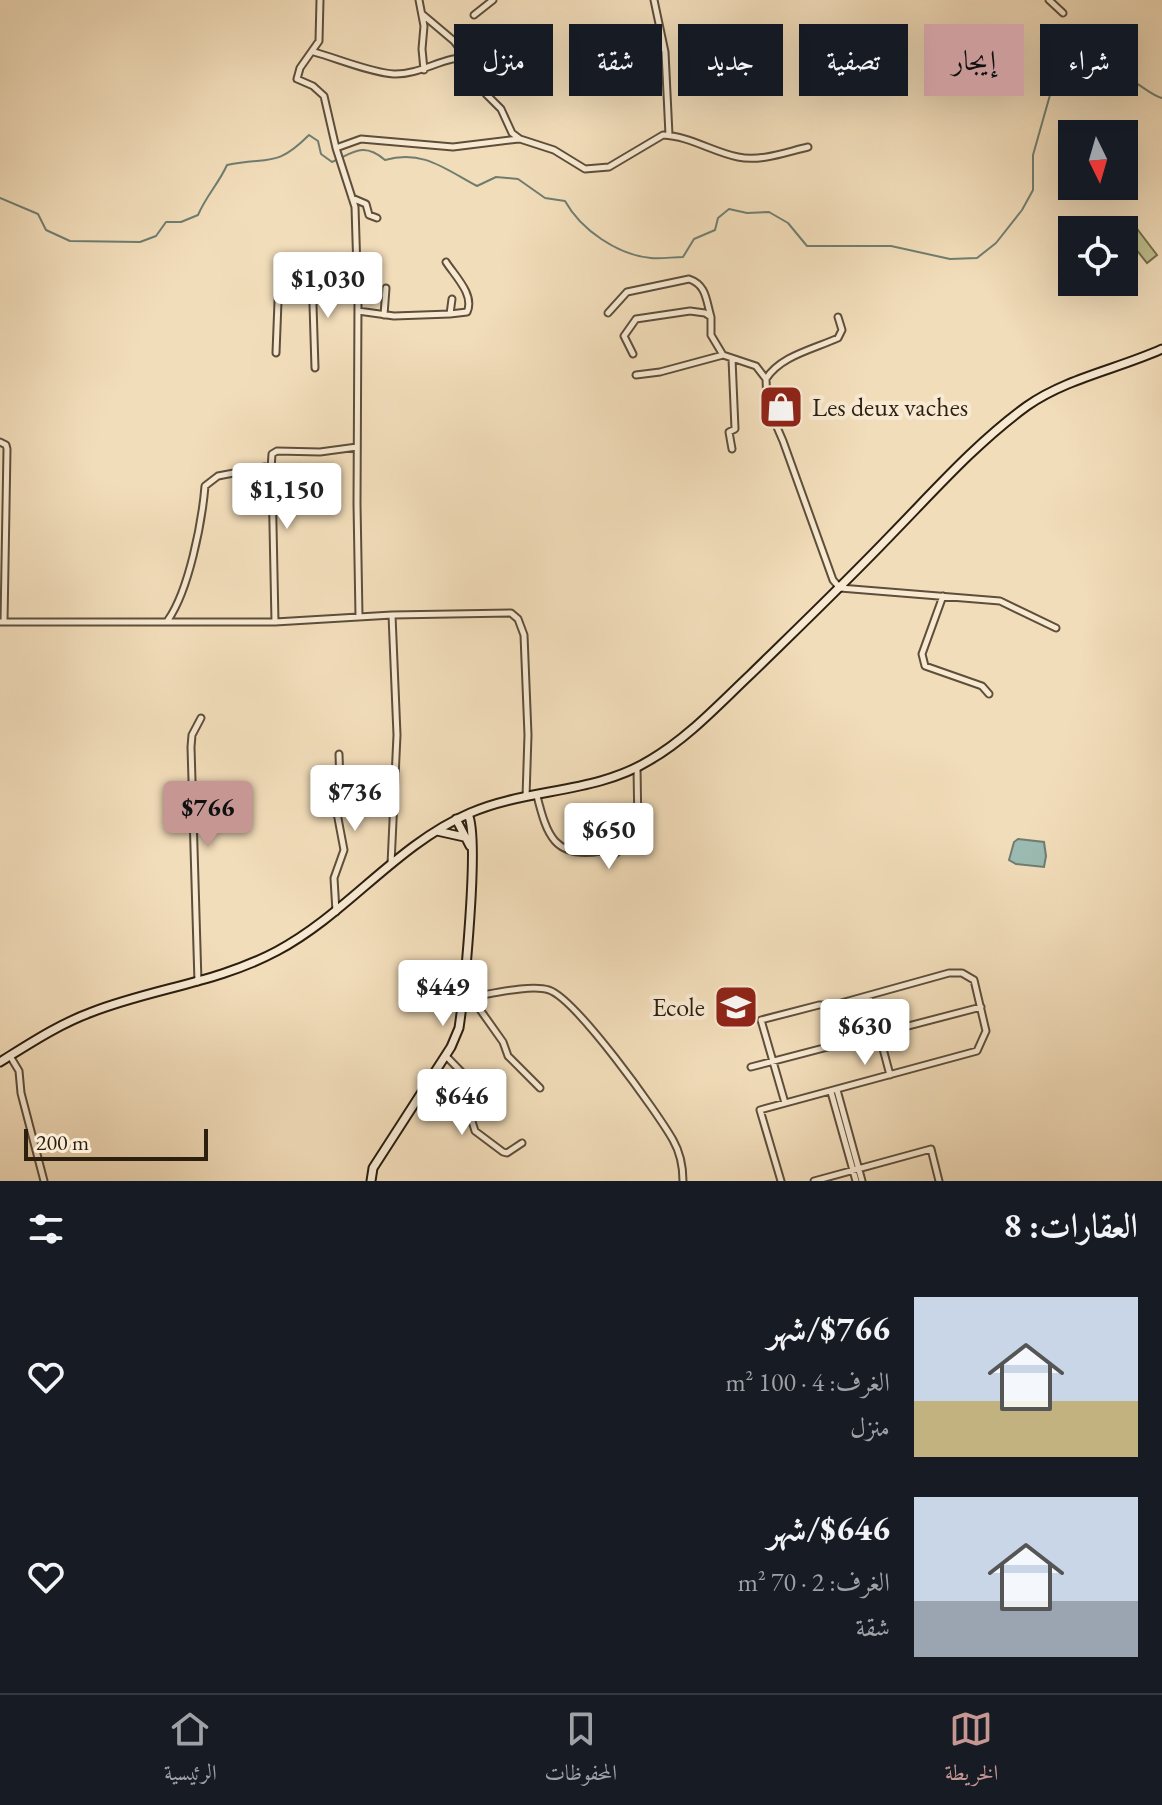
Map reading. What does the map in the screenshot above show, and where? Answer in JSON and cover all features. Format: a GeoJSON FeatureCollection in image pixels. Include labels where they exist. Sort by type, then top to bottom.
{"type":"FeatureCollection","features":[{"type":"Feature","properties":{"kind":"main road"},"geometry":{"type":"LineString","coordinates":[[0,1062],[94,1011],[198,983],[252,964],[279,950],[336,913],[391,864],[456,819],[480,809],[587,785],[637,767],[659,755],[707,716],[840,588],[998,428],[1031,403],[1063,387],[1162,349]]}},
{"type":"Feature","properties":{"kind":"main road"},"geometry":{"type":"LineString","coordinates":[[468,835],[480,809]]}},
{"type":"Feature","properties":{"kind":"main road"},"geometry":{"type":"LineString","coordinates":[[371,1181],[376,1164],[446,1056],[459,1028],[471,848],[468,814]]}},
{"type":"Feature","properties":{"kind":"main road"},"geometry":{"type":"LineString","coordinates":[[456,819],[468,835]]}},
{"type":"Feature","properties":{"kind":"main road"},"geometry":{"type":"LineString","coordinates":[[435,831],[468,835]]}},
{"type":"Feature","properties":{"kind":"street"},"geometry":{"type":"LineString","coordinates":[[320,0],[321,30],[314,52],[300,68],[297,79],[313,86],[324,96],[352,198],[358,311],[359,616]]}},
{"type":"Feature","properties":{"kind":"street"},"geometry":{"type":"LineString","coordinates":[[419,0],[424,26],[424,71]]}},
{"type":"Feature","properties":{"kind":"street"},"geometry":{"type":"LineString","coordinates":[[474,15],[493,0]]}},
{"type":"Feature","properties":{"kind":"street"},"geometry":{"type":"LineString","coordinates":[[654,0],[665,52],[669,135]]}},
{"type":"Feature","properties":{"kind":"street"},"geometry":{"type":"LineString","coordinates":[[1049,0],[1063,13]]}},
{"type":"Feature","properties":{"kind":"street"},"geometry":{"type":"LineString","coordinates":[[421,13],[454,41]]}},
{"type":"Feature","properties":{"kind":"street"},"geometry":{"type":"LineString","coordinates":[[314,52],[392,74],[424,71],[454,58]]}},
{"type":"Feature","properties":{"kind":"street"},"geometry":{"type":"LineString","coordinates":[[488,96],[501,109],[512,133],[520,139],[554,150],[585,169],[609,167],[655,138],[669,135],[741,158],[808,147]]}},
{"type":"Feature","properties":{"kind":"street"},"geometry":{"type":"LineString","coordinates":[[336,148],[361,139],[453,147],[520,139]]}},
{"type":"Feature","properties":{"kind":"street"},"geometry":{"type":"LineString","coordinates":[[352,198],[366,204],[369,215],[377,218]]}},
{"type":"Feature","properties":{"kind":"street"},"geometry":{"type":"LineString","coordinates":[[358,311],[384,315],[467,312],[470,304],[466,292],[446,262]]}},
{"type":"Feature","properties":{"kind":"street"},"geometry":{"type":"LineString","coordinates":[[276,353],[279,276],[373,267]]}},
{"type":"Feature","properties":{"kind":"street"},"geometry":{"type":"LineString","coordinates":[[312,273],[315,368]]}},
{"type":"Feature","properties":{"kind":"street"},"geometry":{"type":"LineString","coordinates":[[608,313],[627,292],[689,279],[696,281],[707,294],[711,335],[723,355],[756,366],[766,379],[767,404],[833,580],[840,588],[1000,601],[1056,628]]}},
{"type":"Feature","properties":{"kind":"street"},"geometry":{"type":"LineString","coordinates":[[384,315],[386,288]]}},
{"type":"Feature","properties":{"kind":"street"},"geometry":{"type":"LineString","coordinates":[[450,314],[452,299]]}},
{"type":"Feature","properties":{"kind":"street"},"geometry":{"type":"LineString","coordinates":[[633,354],[624,336],[636,319],[690,311],[711,317]]}},
{"type":"Feature","properties":{"kind":"street"},"geometry":{"type":"LineString","coordinates":[[766,379],[776,366],[788,359],[838,338],[842,330],[838,317]]}},
{"type":"Feature","properties":{"kind":"street"},"geometry":{"type":"LineString","coordinates":[[636,375],[660,372],[723,355]]}},
{"type":"Feature","properties":{"kind":"street"},"geometry":{"type":"LineString","coordinates":[[732,359],[735,429],[729,432],[732,449]]}},
{"type":"Feature","properties":{"kind":"street"},"geometry":{"type":"LineString","coordinates":[[0,442],[7,449],[2,622],[275,622],[359,616],[511,613],[518,619],[524,635],[528,735],[526,798]]}},
{"type":"Feature","properties":{"kind":"street"},"geometry":{"type":"LineString","coordinates":[[275,622],[272,454],[277,451],[320,452],[357,447]]}},
{"type":"Feature","properties":{"kind":"street"},"geometry":{"type":"LineString","coordinates":[[167,621],[175,609],[196,543],[205,486],[218,476],[265,467],[271,469]]}},
{"type":"Feature","properties":{"kind":"street"},"geometry":{"type":"LineString","coordinates":[[943,596],[926,641],[923,662],[931,669],[982,686],[989,694]]}},
{"type":"Feature","properties":{"kind":"street"},"geometry":{"type":"LineString","coordinates":[[391,864],[397,735],[392,615]]}},
{"type":"Feature","properties":{"kind":"street"},"geometry":{"type":"LineString","coordinates":[[198,983],[191,747],[192,735],[201,718]]}},
{"type":"Feature","properties":{"kind":"street"},"geometry":{"type":"LineString","coordinates":[[336,913],[334,878],[344,850],[337,813],[339,754]]}},
{"type":"Feature","properties":{"kind":"street"},"geometry":{"type":"LineString","coordinates":[[537,796],[545,826],[556,843],[572,852],[587,854],[601,851],[610,857],[628,845],[637,834],[637,767]]}},
{"type":"Feature","properties":{"kind":"street"},"geometry":{"type":"LineString","coordinates":[[781,1181],[760,1110],[977,1051],[986,1035],[974,980],[962,973],[941,975],[834,1005],[819,1005],[761,1020],[785,1103]]}},
{"type":"Feature","properties":{"kind":"street"},"geometry":{"type":"LineString","coordinates":[[463,986],[503,1042],[508,1056],[540,1088]]}},
{"type":"Feature","properties":{"kind":"street"},"geometry":{"type":"LineString","coordinates":[[471,997],[537,988],[555,993],[594,1030],[663,1123],[683,1162],[683,1181]]}},
{"type":"Feature","properties":{"kind":"street"},"geometry":{"type":"LineString","coordinates":[[869,996],[890,1075]]}},
{"type":"Feature","properties":{"kind":"street"},"geometry":{"type":"LineString","coordinates":[[751,1067],[981,1007]]}},
{"type":"Feature","properties":{"kind":"street"},"geometry":{"type":"LineString","coordinates":[[826,1049],[828,1057]]}},
{"type":"Feature","properties":{"kind":"street"},"geometry":{"type":"LineString","coordinates":[[10,1056],[19,1071],[21,1093],[44,1181]]}},
{"type":"Feature","properties":{"kind":"street"},"geometry":{"type":"LineString","coordinates":[[446,1056],[475,1086],[477,1093],[470,1115],[475,1131],[507,1153],[522,1143]]}},
{"type":"Feature","properties":{"kind":"street"},"geometry":{"type":"LineString","coordinates":[[834,1091],[859,1181]]}},
{"type":"Feature","properties":{"kind":"street"},"geometry":{"type":"LineString","coordinates":[[814,1181],[931,1149],[939,1181]]}},
{"type":"Feature","properties":{"kind":"shaded area"},"geometry":{"type":"Polygon","coordinates":[[[1138,230],[1157,255],[1147,263],[1138,252],[1138,230]]]}},
{"type":"Feature","properties":{"kind":"water"},"geometry":{"type":"Polygon","coordinates":[[[1018,839],[1044,842],[1044,867],[1016,864],[1009,860],[1014,842],[1018,839]]]}},
{"type":"Feature","properties":{"kind":"waterway"},"geometry":{"type":"LineString","coordinates":[[0,198],[38,214],[46,230],[70,241],[140,242],[156,236],[166,222],[181,222],[198,215],[227,165],[279,157],[309,135],[318,141],[321,154],[332,162],[365,150],[385,160],[410,157],[433,162],[477,186],[496,177],[518,179],[545,198],[565,201],[591,231],[614,246],[638,256],[683,257],[694,239],[715,230],[718,218],[729,209],[747,213],[769,212],[788,223],[807,246],[891,246],[950,259],[977,258],[996,243],[1022,210],[1033,190],[1033,155],[1056,83],[1115,77],[1134,82],[1162,98]]}},
{"type":"Feature","properties":{"kind":"place","name":"Les deux vaches"},"geometry":{"type":"Point","coordinates":[781,407]}},
{"type":"Feature","properties":{"kind":"place","name":"Ecole"},"geometry":{"type":"Point","coordinates":[736,1007]}}]}
